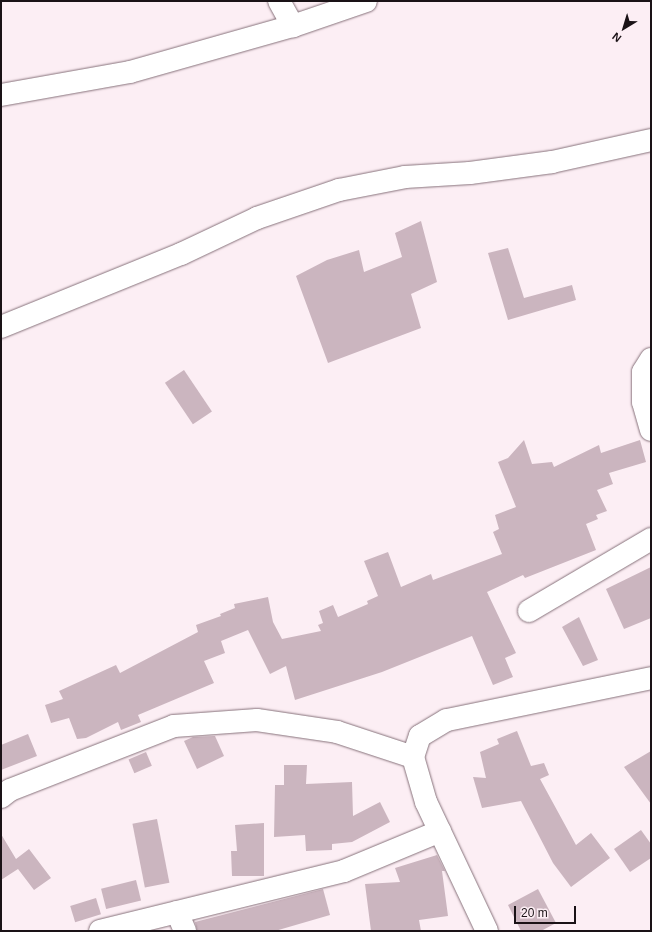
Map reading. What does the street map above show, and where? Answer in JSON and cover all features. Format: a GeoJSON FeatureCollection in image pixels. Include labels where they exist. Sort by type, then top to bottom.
{"type":"FeatureCollection","features":[{"type":"Feature","properties":{"kind":"street"},"geometry":{"type":"LineString","coordinates":[[279,1],[293,26]]}},
{"type":"Feature","properties":{"kind":"street"},"geometry":{"type":"LineString","coordinates":[[293,26],[294,1]]}},
{"type":"Feature","properties":{"kind":"street"},"geometry":{"type":"LineString","coordinates":[[1,96],[130,72],[293,26],[366,1]]}},
{"type":"Feature","properties":{"kind":"street"},"geometry":{"type":"LineString","coordinates":[[1,327],[181,254],[257,218],[339,190],[405,177],[470,174],[552,162],[651,140]]}},
{"type":"Feature","properties":{"kind":"street"},"geometry":{"type":"LineString","coordinates":[[651,359],[643,372],[643,402],[651,430]]}},
{"type":"Feature","properties":{"kind":"street"},"geometry":{"type":"LineString","coordinates":[[529,611],[651,539]]}},
{"type":"Feature","properties":{"kind":"street"},"geometry":{"type":"LineString","coordinates":[[487,931],[426,802],[413,757],[420,736],[447,720],[651,678]]}},
{"type":"Feature","properties":{"kind":"street"},"geometry":{"type":"LineString","coordinates":[[1,797],[10,790],[174,726],[257,720],[337,732],[413,757]]}},
{"type":"Feature","properties":{"kind":"street"},"geometry":{"type":"LineString","coordinates":[[100,931],[181,921],[344,871],[440,831]]}},
{"type":"Feature","properties":{"kind":"building"},"geometry":{"type":"Polygon","coordinates":[[[421,221],[437,282],[411,294],[421,328],[328,363],[296,276],[327,260],[359,250],[364,272],[402,257],[395,233],[421,221]]]}},
{"type":"Feature","properties":{"kind":"building"},"geometry":{"type":"Polygon","coordinates":[[[508,248],[524,298],[572,285],[576,300],[508,320],[488,253],[508,248]]]}},
{"type":"Feature","properties":{"kind":"building"},"geometry":{"type":"Polygon","coordinates":[[[184,370],[212,411],[193,424],[165,383],[184,370]]]}},
{"type":"Feature","properties":{"kind":"building"},"geometry":{"type":"Polygon","coordinates":[[[524,440],[532,464],[552,462],[554,467],[599,445],[601,453],[640,440],[646,462],[609,473],[613,484],[597,490],[607,511],[596,515],[598,519],[586,524],[596,550],[525,578],[523,575],[487,592],[516,653],[505,658],[513,677],[493,685],[472,636],[382,672],[295,700],[286,666],[270,674],[248,630],[221,641],[225,653],[204,661],[214,683],[138,715],[141,722],[121,730],[118,722],[86,738],[77,739],[69,718],[51,723],[45,705],[63,699],[59,691],[116,665],[120,673],[198,632],[196,625],[221,616],[220,614],[235,608],[234,604],[268,597],[273,622],[282,639],[321,631],[318,625],[323,623],[319,611],[333,605],[338,617],[368,604],[367,601],[378,596],[364,561],[388,552],[401,587],[431,574],[433,580],[502,554],[493,532],[499,529],[495,515],[516,507],[498,462],[508,458],[524,440]]]}},
{"type":"Feature","properties":{"kind":"building"},"geometry":{"type":"Polygon","coordinates":[[[651,567],[651,618],[624,629],[606,589],[651,567]]]}},
{"type":"Feature","properties":{"kind":"building"},"geometry":{"type":"Polygon","coordinates":[[[579,617],[598,660],[583,666],[562,627],[579,617]]]}},
{"type":"Feature","properties":{"kind":"building"},"geometry":{"type":"Polygon","coordinates":[[[517,731],[531,766],[544,763],[549,775],[540,779],[576,845],[591,833],[610,858],[571,887],[553,863],[521,801],[482,808],[473,777],[486,778],[480,752],[499,744],[497,739],[517,731]]]}},
{"type":"Feature","properties":{"kind":"building"},"geometry":{"type":"Polygon","coordinates":[[[28,734],[37,756],[1,770],[1,745],[28,734]]]}},
{"type":"Feature","properties":{"kind":"building"},"geometry":{"type":"Polygon","coordinates":[[[215,736],[224,756],[197,769],[184,741],[193,737],[215,736]]]}},
{"type":"Feature","properties":{"kind":"building"},"geometry":{"type":"Polygon","coordinates":[[[651,751],[651,804],[624,767],[651,751]]]}},
{"type":"Feature","properties":{"kind":"building"},"geometry":{"type":"Polygon","coordinates":[[[146,752],[152,766],[134,773],[129,759],[146,752]]]}},
{"type":"Feature","properties":{"kind":"building"},"geometry":{"type":"Polygon","coordinates":[[[284,765],[307,765],[306,784],[352,782],[353,816],[380,802],[390,822],[352,842],[332,844],[332,850],[306,851],[305,835],[274,837],[275,785],[284,785],[284,765]]]}},
{"type":"Feature","properties":{"kind":"building"},"geometry":{"type":"Polygon","coordinates":[[[157,819],[169,883],[145,888],[132,824],[157,819]]]}},
{"type":"Feature","properties":{"kind":"building"},"geometry":{"type":"Polygon","coordinates":[[[264,823],[264,876],[232,876],[231,851],[237,851],[235,825],[264,823]]]}},
{"type":"Feature","properties":{"kind":"building"},"geometry":{"type":"Polygon","coordinates":[[[641,830],[651,844],[651,858],[630,872],[614,849],[641,830]]]}},
{"type":"Feature","properties":{"kind":"building"},"geometry":{"type":"Polygon","coordinates":[[[1,834],[16,859],[29,849],[51,878],[34,890],[18,869],[1,880],[1,834]]]}},
{"type":"Feature","properties":{"kind":"building"},"geometry":{"type":"Polygon","coordinates":[[[437,855],[445,871],[442,871],[448,916],[419,920],[421,931],[371,931],[365,884],[400,882],[395,868],[437,855]]]}},
{"type":"Feature","properties":{"kind":"building"},"geometry":{"type":"Polygon","coordinates":[[[136,880],[141,900],[106,909],[101,889],[136,880]]]}},
{"type":"Feature","properties":{"kind":"building"},"geometry":{"type":"Polygon","coordinates":[[[323,889],[330,915],[275,931],[197,931],[195,922],[323,889]]]}},
{"type":"Feature","properties":{"kind":"building"},"geometry":{"type":"Polygon","coordinates":[[[538,889],[556,923],[541,931],[521,931],[508,905],[538,889]]]}},
{"type":"Feature","properties":{"kind":"building"},"geometry":{"type":"Polygon","coordinates":[[[96,898],[101,914],[75,922],[70,906],[96,898]]]}}]}
